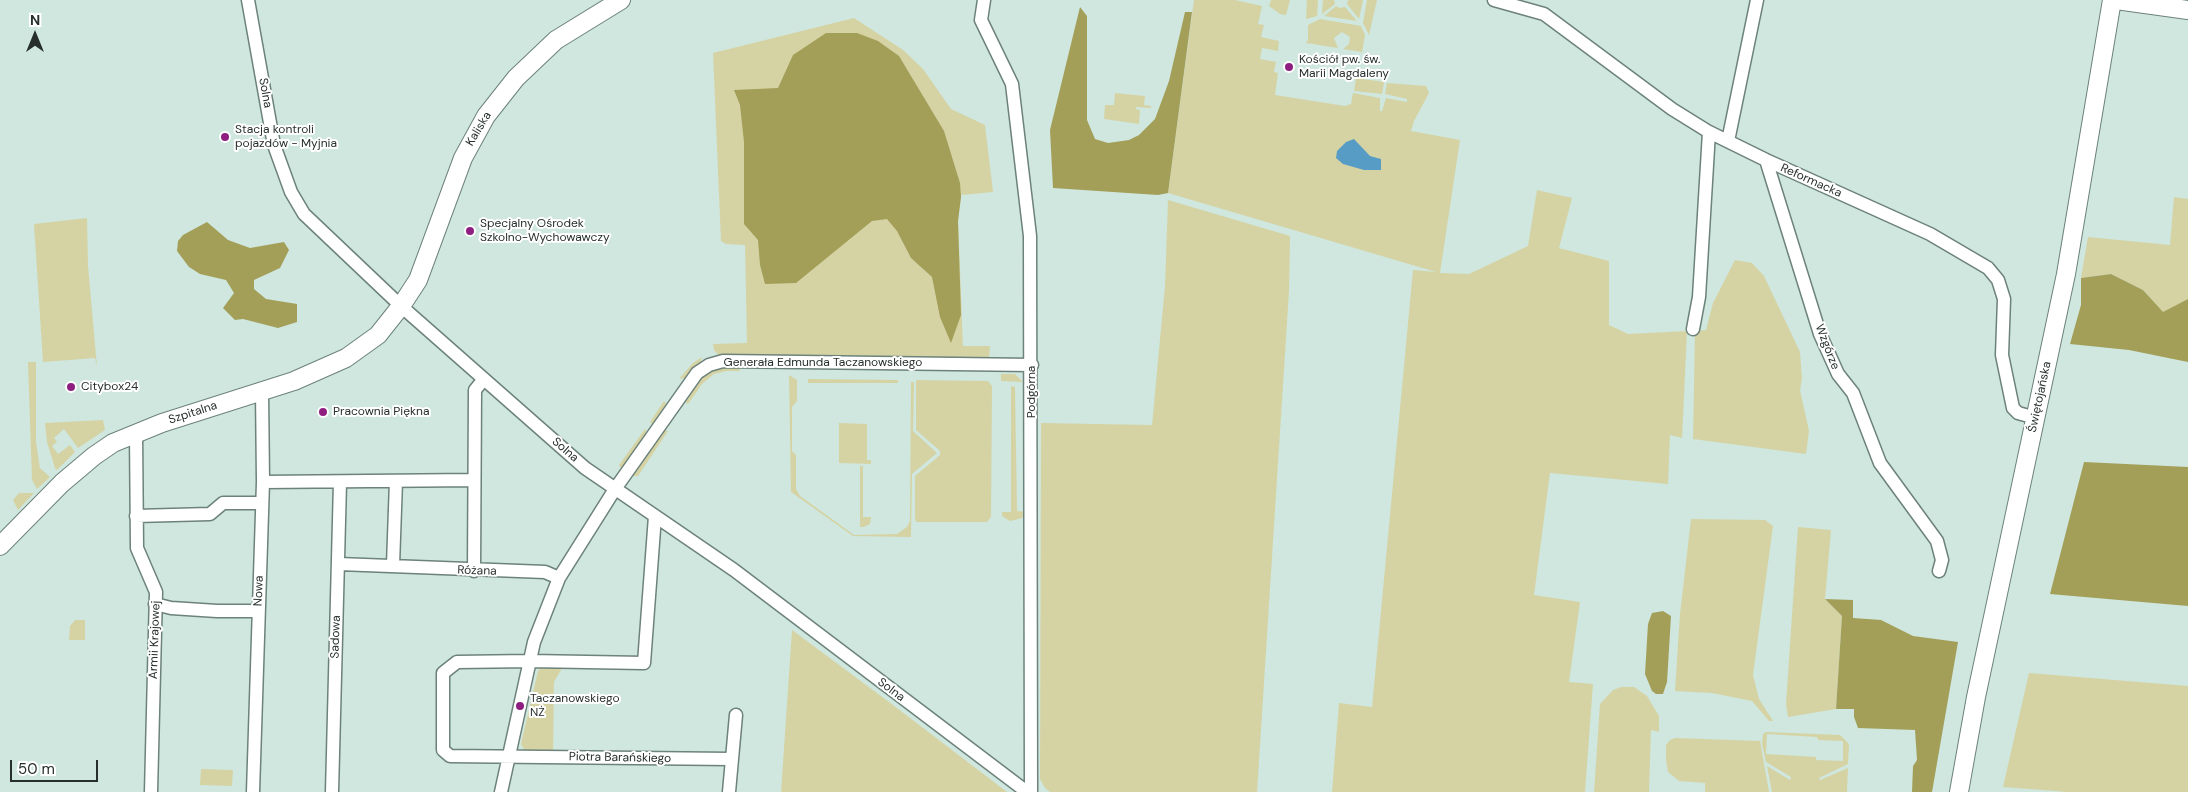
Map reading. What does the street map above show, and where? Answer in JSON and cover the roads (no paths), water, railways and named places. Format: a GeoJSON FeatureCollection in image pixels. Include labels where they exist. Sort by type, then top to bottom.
{"type":"FeatureCollection","features":[{"type":"Feature","properties":{"kind":"street","name":"Solna"},"geometry":{"type":"LineString","coordinates":[[248,0],[274,145],[291,192],[304,214],[401,306],[585,468],[734,570],[1027,792]]}},
{"type":"Feature","properties":{"kind":"street","name":"Kaliska"},"geometry":{"type":"LineString","coordinates":[[401,306],[425,264],[468,146],[490,110],[516,78],[556,40],[621,0]]}},
{"type":"Feature","properties":{"kind":"street","name":"Podgórna"},"geometry":{"type":"LineString","coordinates":[[984,0],[982,20],[1012,84],[1030,236],[1032,365],[1031,792]]}},
{"type":"Feature","properties":{"kind":"street","name":"Reformacka"},"geometry":{"type":"LineString","coordinates":[[1494,0],[1544,14],[1672,108],[1709,132],[1766,160],[1930,234],[1988,268],[1998,280],[2004,299],[2002,354],[2013,408],[2018,413],[2036,418]]}},
{"type":"Feature","properties":{"kind":"street"},"geometry":{"type":"LineString","coordinates":[[1728,141],[1757,0]]}},
{"type":"Feature","properties":{"kind":"street"},"geometry":{"type":"LineString","coordinates":[[2114,0],[2188,10]]}},
{"type":"Feature","properties":{"kind":"street","name":"Świętojańska"},"geometry":{"type":"LineString","coordinates":[[1959,792],[1976,697],[2076,220],[2114,0]]}},
{"type":"Feature","properties":{"kind":"street"},"geometry":{"type":"LineString","coordinates":[[1693,329],[1699,297],[1709,132]]}},
{"type":"Feature","properties":{"kind":"street","name":"Wzgórze"},"geometry":{"type":"LineString","coordinates":[[1766,160],[1820,334],[1838,374],[1853,393],[1880,463],[1937,541],[1942,560],[1939,571]]}},
{"type":"Feature","properties":{"kind":"street","name":"Szpitalna"},"geometry":{"type":"LineString","coordinates":[[0,546],[49,494],[113,443],[136,433],[294,381],[346,358],[378,334],[401,306]]}},
{"type":"Feature","properties":{"kind":"street","name":"Generała Edmunda Taczanowskiego"},"geometry":{"type":"LineString","coordinates":[[502,792],[534,642],[559,578],[615,489],[697,373],[723,361],[1032,365]]}},
{"type":"Feature","properties":{"kind":"street"},"geometry":{"type":"LineString","coordinates":[[474,571],[475,390],[484,379]]}},
{"type":"Feature","properties":{"kind":"street","name":"Nowa"},"geometry":{"type":"LineString","coordinates":[[252,792],[263,482],[262,390]]}},
{"type":"Feature","properties":{"kind":"street","name":"Armii Krajowej"},"geometry":{"type":"LineString","coordinates":[[136,433],[137,548],[156,592],[151,792]]}},
{"type":"Feature","properties":{"kind":"street"},"geometry":{"type":"LineString","coordinates":[[263,482],[474,480]]}},
{"type":"Feature","properties":{"kind":"street"},"geometry":{"type":"LineString","coordinates":[[393,565],[396,481]]}},
{"type":"Feature","properties":{"kind":"street","name":"Sadowa"},"geometry":{"type":"LineString","coordinates":[[332,792],[340,482]]}},
{"type":"Feature","properties":{"kind":"street"},"geometry":{"type":"LineString","coordinates":[[136,516],[210,514],[223,503],[262,503]]}},
{"type":"Feature","properties":{"kind":"street"},"geometry":{"type":"LineString","coordinates":[[530,661],[644,663],[655,516]]}},
{"type":"Feature","properties":{"kind":"street","name":"Różana"},"geometry":{"type":"LineString","coordinates":[[339,564],[393,565],[474,571],[545,572],[559,578]]}},
{"type":"Feature","properties":{"kind":"street"},"geometry":{"type":"LineString","coordinates":[[156,604],[171,608],[208,611],[258,611]]}},
{"type":"Feature","properties":{"kind":"street","name":"Piotra Barańskiego"},"geometry":{"type":"LineString","coordinates":[[530,661],[457,662],[443,673],[443,750],[450,756],[731,759]]}},
{"type":"Feature","properties":{"kind":"street"},"geometry":{"type":"LineString","coordinates":[[729,792],[736,715]]}},
{"type":"Feature","properties":{"kind":"water"},"geometry":{"type":"Polygon","coordinates":[[[1354,139],[1370,156],[1381,159],[1381,170],[1364,170],[1343,164],[1336,158],[1337,151],[1346,142],[1354,139]]]}},
{"type":"Feature","properties":{"kind":"place","name":"Kościół pw. św. Marii Magdaleny"},"geometry":{"type":"Point","coordinates":[1289,67]}},
{"type":"Feature","properties":{"kind":"place","name":"Stacja kontroli pojazdów - Myjnia"},"geometry":{"type":"Point","coordinates":[225,137]}},
{"type":"Feature","properties":{"kind":"place","name":"Specjalny Ośrodek Szkolno-Wychowawczy"},"geometry":{"type":"Point","coordinates":[470,231]}},
{"type":"Feature","properties":{"kind":"place","name":"Citybox24"},"geometry":{"type":"Point","coordinates":[71,387]}},
{"type":"Feature","properties":{"kind":"place","name":"Pracownia Piękna"},"geometry":{"type":"Point","coordinates":[323,412]}},
{"type":"Feature","properties":{"kind":"place","name":"Taczanowskiego NŻ"},"geometry":{"type":"Point","coordinates":[520,706]}}]}
